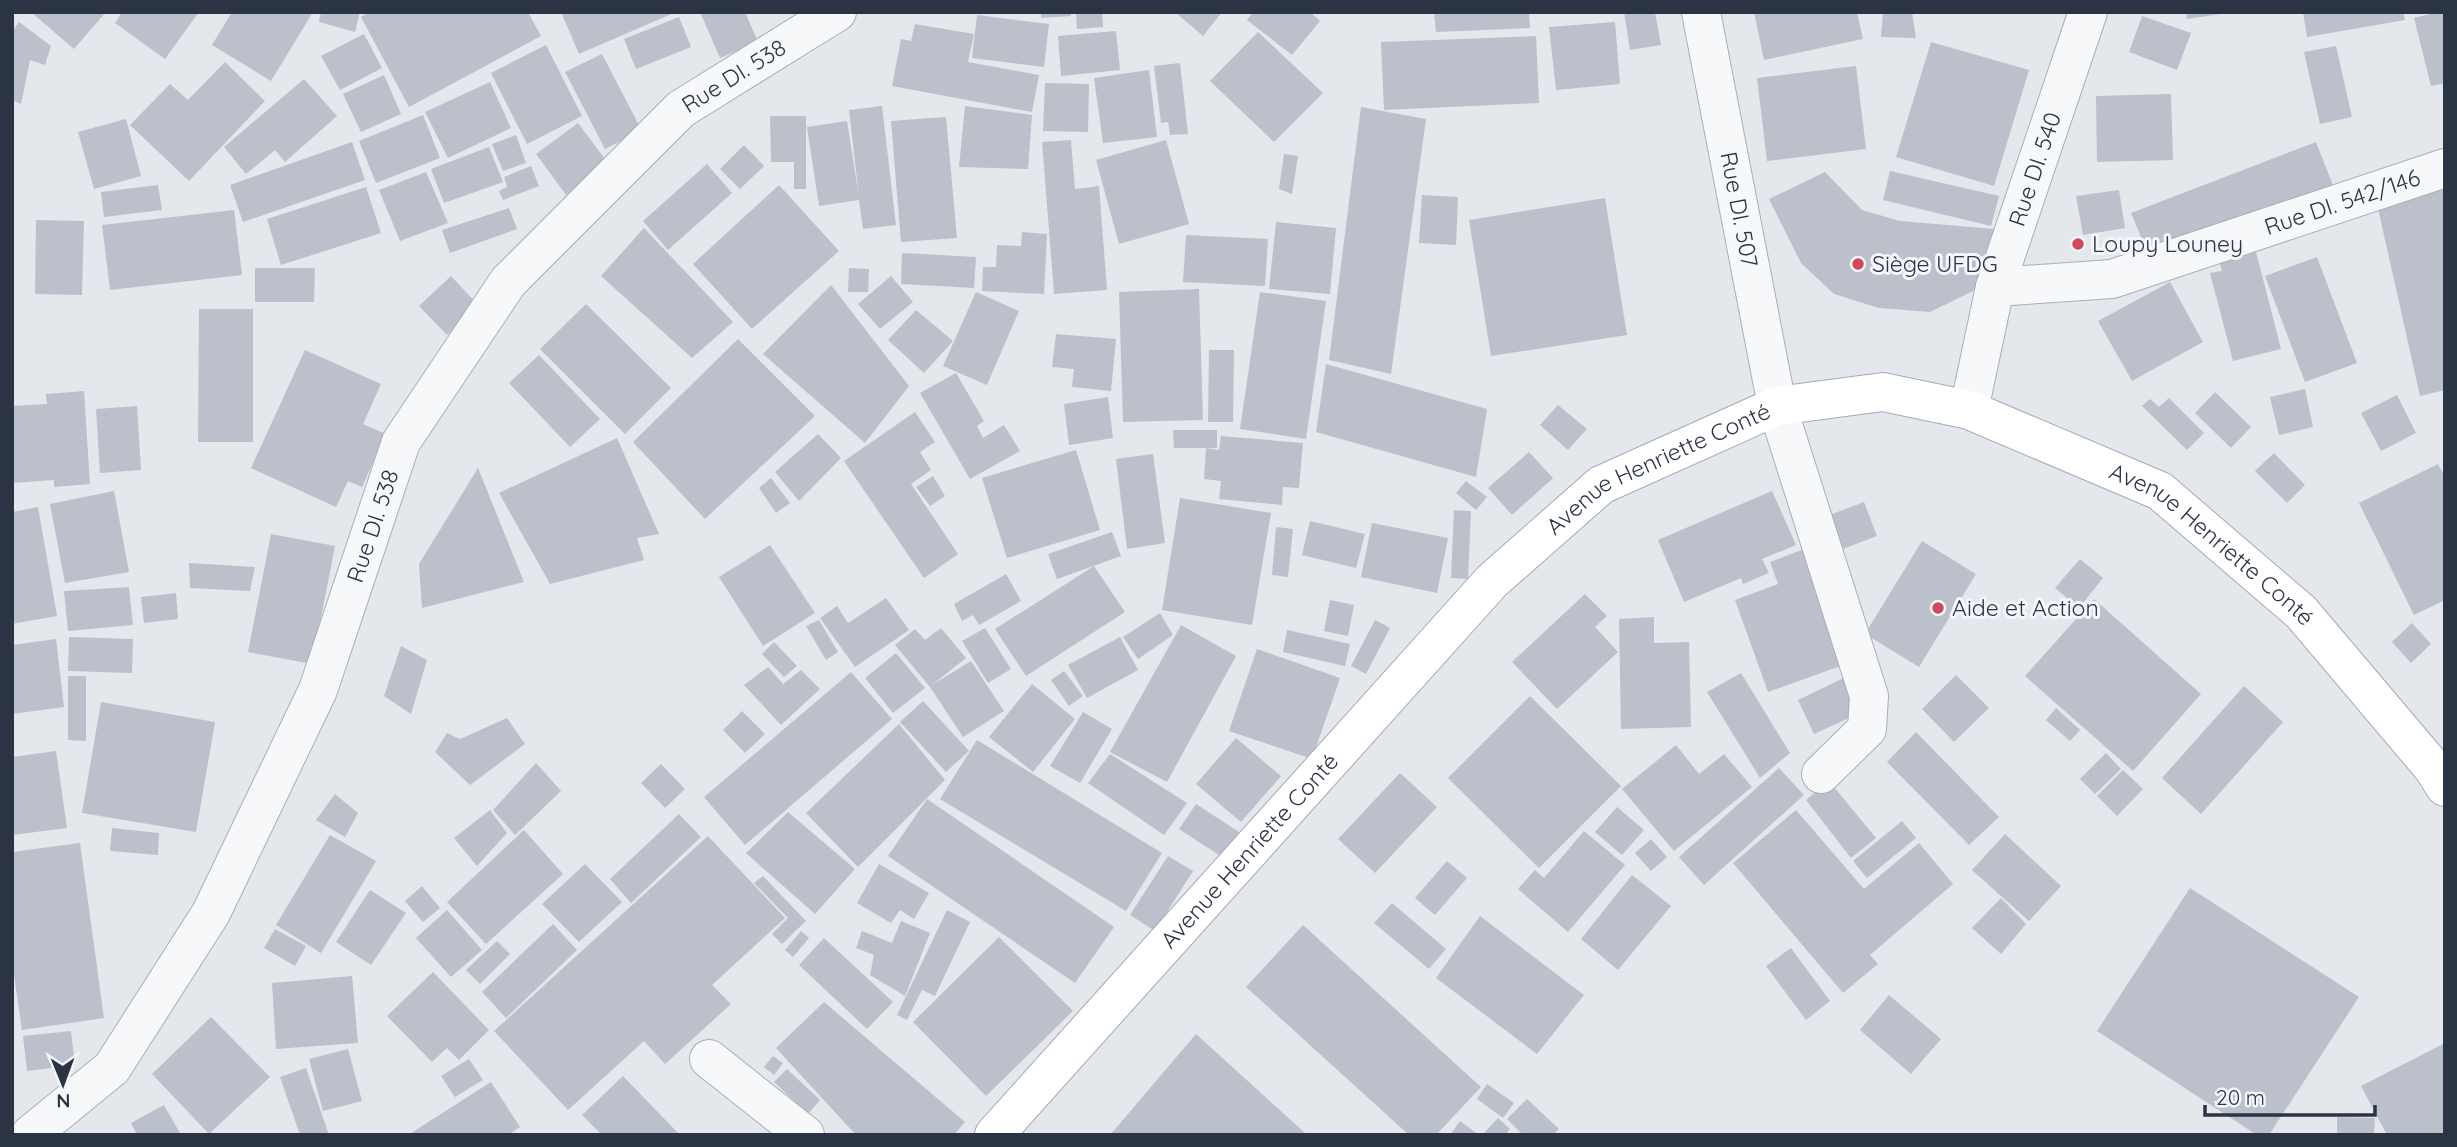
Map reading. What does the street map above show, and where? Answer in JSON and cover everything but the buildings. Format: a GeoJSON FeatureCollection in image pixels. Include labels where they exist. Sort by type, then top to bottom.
{"type":"FeatureCollection","features":[{"type":"Feature","properties":{"kind":"main road","name":"Avenue Henriette Conté"},"geometry":{"type":"LineString","coordinates":[[994,1135],[1492,580],[1601,485],[1777,406],[1883,392],[1969,410],[2160,491],[2301,612],[2433,768],[2445,787]]}},
{"type":"Feature","properties":{"kind":"street","name":"Rue DI. 538"},"geometry":{"type":"LineString","coordinates":[[30,1135],[112,1068],[211,913],[318,690],[401,442],[508,282],[681,109],[837,12]]}},
{"type":"Feature","properties":{"kind":"street","name":"Rue DI. 507"},"geometry":{"type":"LineString","coordinates":[[1701,12],[1777,406],[1869,696],[1867,729],[1821,774]]}},
{"type":"Feature","properties":{"kind":"street","name":"Rue DI. 540"},"geometry":{"type":"LineString","coordinates":[[1969,410],[1995,286],[2088,12]]}},
{"type":"Feature","properties":{"kind":"street","name":"Rue DI. 542/146"},"geometry":{"type":"LineString","coordinates":[[1995,286],[2112,279],[2445,168]]}},
{"type":"Feature","properties":{"kind":"street"},"geometry":{"type":"LineString","coordinates":[[709,1059],[805,1135]]}},
{"type":"Feature","properties":{"kind":"place","name":"Loupy Louney"},"geometry":{"type":"Point","coordinates":[2078,244]}},
{"type":"Feature","properties":{"kind":"place","name":"Siège UFDG"},"geometry":{"type":"Point","coordinates":[1858,264]}},
{"type":"Feature","properties":{"kind":"place","name":"Aide et Action"},"geometry":{"type":"Point","coordinates":[1938,608]}}]}
